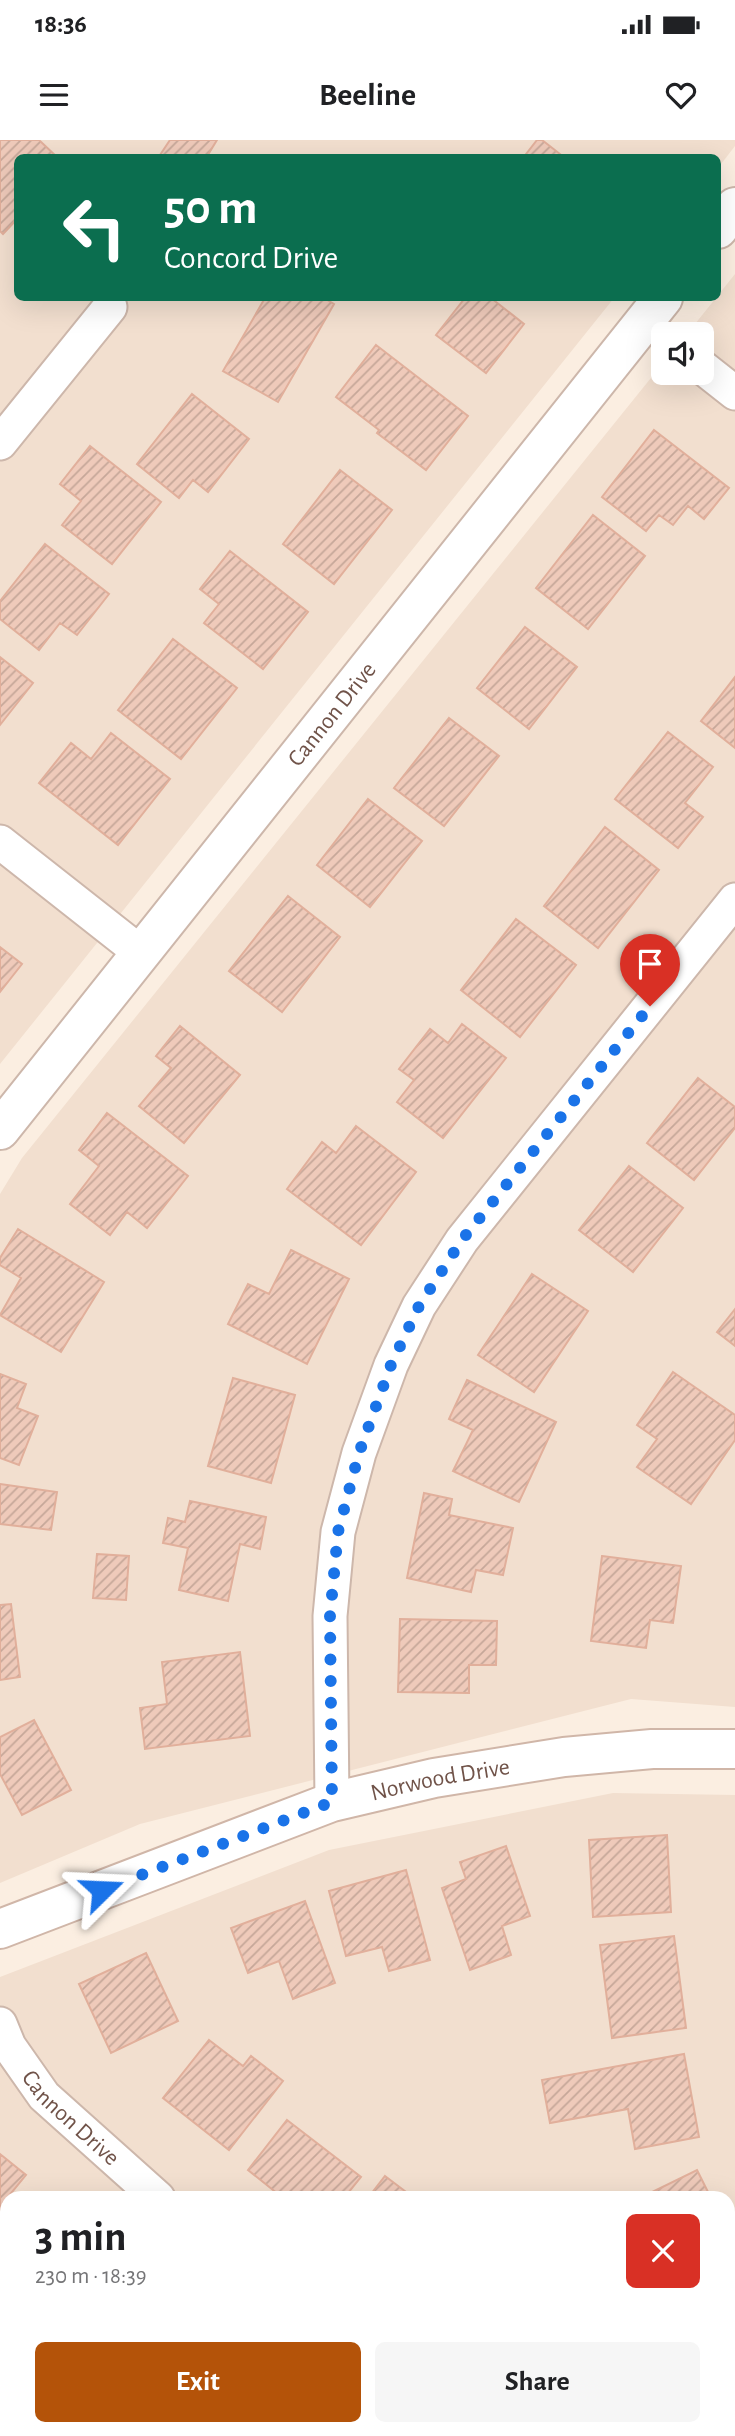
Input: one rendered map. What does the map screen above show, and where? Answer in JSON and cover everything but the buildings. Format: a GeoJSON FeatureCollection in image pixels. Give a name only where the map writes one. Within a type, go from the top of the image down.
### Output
{"type":"FeatureCollection","features":[{"type":"Feature","properties":{"kind":"street"},"geometry":{"type":"LineString","coordinates":[[721,225],[735,207]]}},
{"type":"Feature","properties":{"kind":"street"},"geometry":{"type":"LineString","coordinates":[[0,443],[110,307]]}},
{"type":"Feature","properties":{"kind":"street","name":"Cannon Drive"},"geometry":{"type":"LineString","coordinates":[[0,1130],[657,318]]}},
{"type":"Feature","properties":{"kind":"street"},"geometry":{"type":"LineString","coordinates":[[714,376],[735,393]]}},
{"type":"Feature","properties":{"kind":"street"},"geometry":{"type":"LineString","coordinates":[[0,842],[141,953]]}},
{"type":"Feature","properties":{"kind":"street"},"geometry":{"type":"LineString","coordinates":[[332,1802],[330,1616],[338,1532],[359,1453],[391,1365],[419,1306],[462,1240],[735,900]]}},
{"type":"Feature","properties":{"kind":"street","name":"Norwood Drive"},"geometry":{"type":"LineString","coordinates":[[0,1929],[332,1802],[434,1778],[564,1757],[652,1749],[735,1749]]}},
{"type":"Feature","properties":{"kind":"street","name":"Cannon Drive"},"geometry":{"type":"LineString","coordinates":[[0,2024],[9,2046],[44,2096],[150,2191]]}},
{"type":"Feature","properties":{"kind":"shaded area"},"geometry":{"type":"Polygon","coordinates":[[[0,140],[735,140],[735,146],[721,164],[721,154],[14,154],[14,301],[612,301],[0,1064],[0,140]]]}},
{"type":"Feature","properties":{"kind":"shaded area"},"geometry":{"type":"Polygon","coordinates":[[[735,274],[735,1707],[631,1699],[140,1824],[0,1883],[0,1194],[22,1158],[651,378],[651,385],[714,385],[714,322],[697,322],[713,301],[721,301],[721,292],[735,274]]]}},
{"type":"Feature","properties":{"kind":"shaded area"},"geometry":{"type":"Polygon","coordinates":[[[613,1793],[735,1795],[735,2191],[0,2191],[0,1977],[329,1850],[613,1793]]]}},
{"type":"Feature","properties":{"kind":"route"},"geometry":{"type":"LineString","coordinates":[[102,1890],[332,1802],[330,1616],[338,1532],[359,1453],[391,1365],[419,1306],[462,1240],[650,1006]]}}]}
